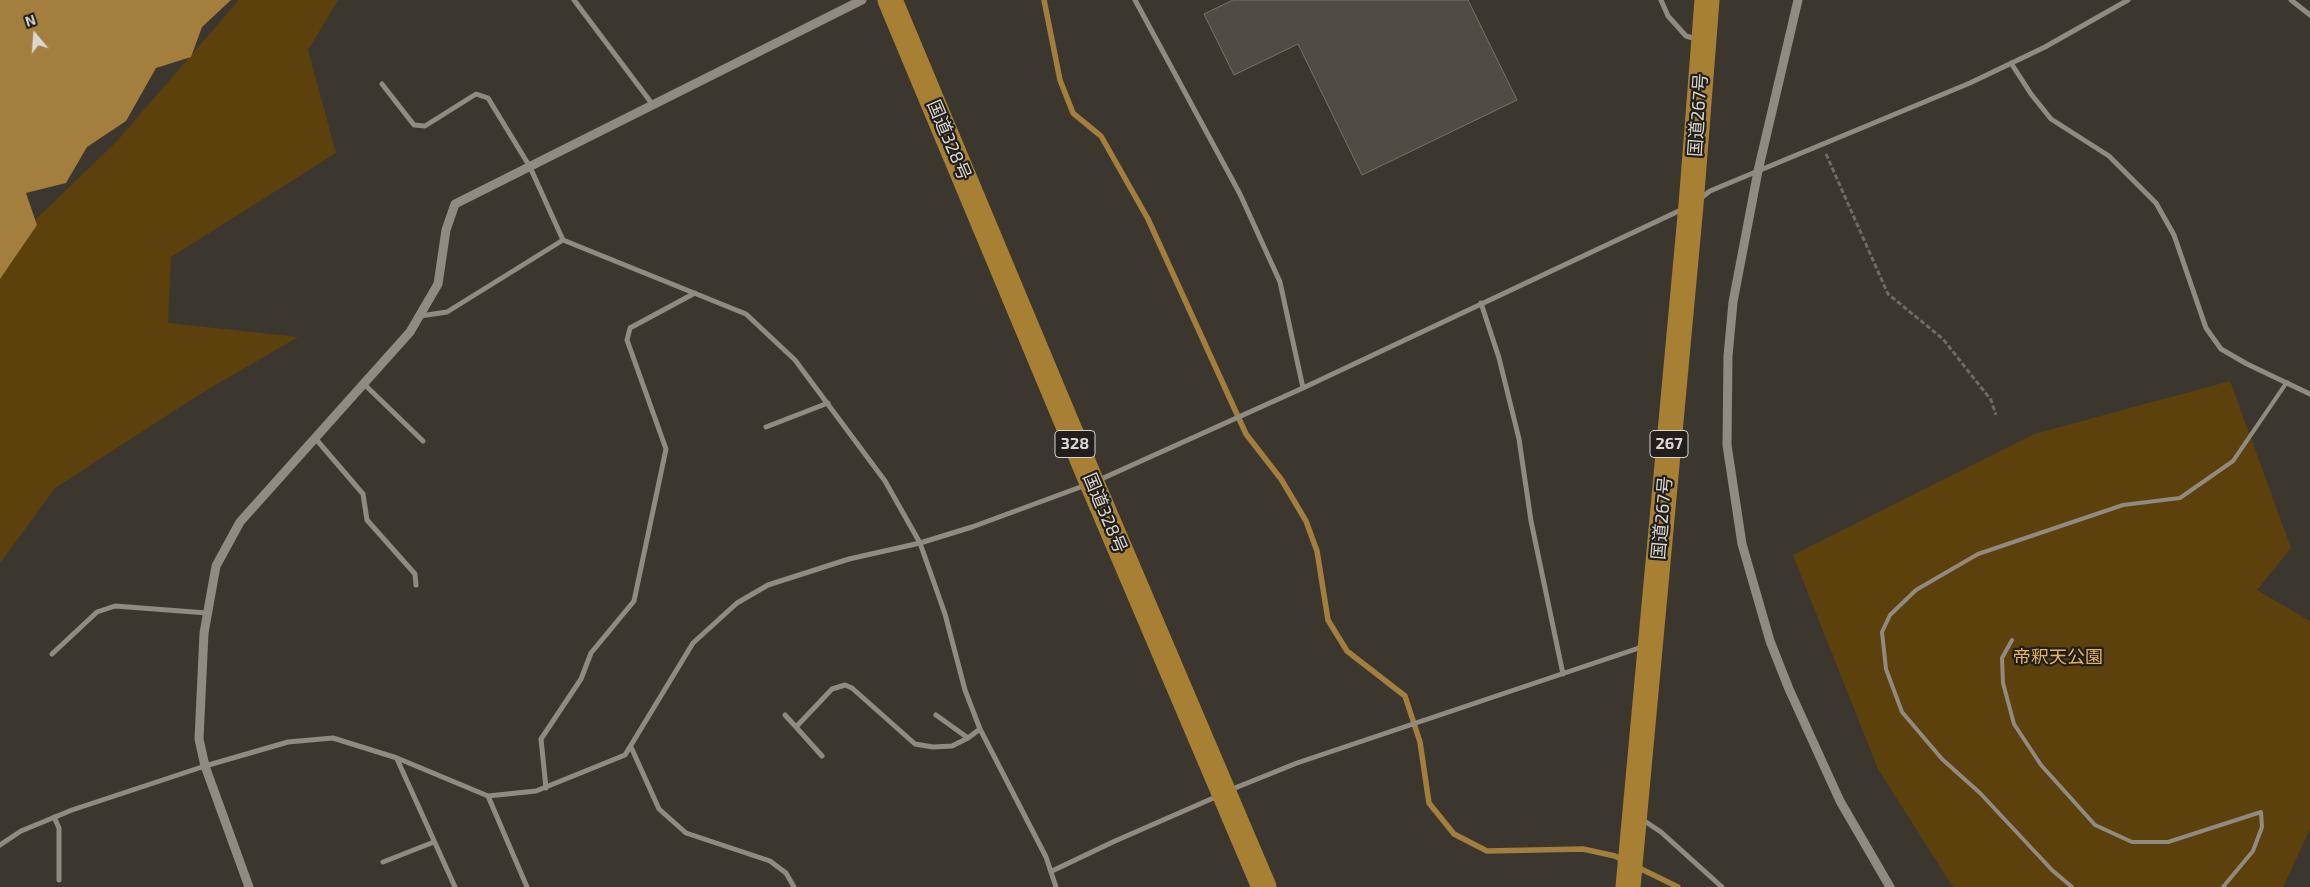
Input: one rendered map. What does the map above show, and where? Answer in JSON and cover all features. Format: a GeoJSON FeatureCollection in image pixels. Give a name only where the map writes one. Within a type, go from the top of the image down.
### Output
{"type":"FeatureCollection","features":[{"type":"Feature","properties":{"kind":"highway","name":"国道328号"},"geometry":{"type":"LineString","coordinates":[[890,0],[1092,484],[1264,887]]}},
{"type":"Feature","properties":{"kind":"highway","name":"国道267号"},"geometry":{"type":"LineString","coordinates":[[1628,887],[1708,0]]}},
{"type":"Feature","properties":{"kind":"street"},"geometry":{"type":"LineString","coordinates":[[574,0],[653,105]]}},
{"type":"Feature","properties":{"kind":"street"},"geometry":{"type":"LineString","coordinates":[[249,887],[204,766],[199,738],[204,633],[216,566],[240,522],[410,332],[438,284],[446,230],[456,204],[862,0]]}},
{"type":"Feature","properties":{"kind":"street"},"geometry":{"type":"LineString","coordinates":[[1135,0],[1240,194],[1280,282],[1303,388]]}},
{"type":"Feature","properties":{"kind":"street"},"geometry":{"type":"LineString","coordinates":[[1660,0],[1668,16],[1686,36],[1704,42]]}},
{"type":"Feature","properties":{"kind":"street"},"geometry":{"type":"LineString","coordinates":[[1798,0],[1758,171],[1733,302],[1728,356],[1727,445],[1742,544],[1755,595],[1788,689],[1840,801],[1890,887]]}},
{"type":"Feature","properties":{"kind":"street"},"geometry":{"type":"LineString","coordinates":[[0,845],[21,831],[54,818],[204,766],[288,742],[333,738],[397,758],[488,796],[536,791],[546,788],[625,755],[693,643],[737,603],[768,585],[849,559],[920,543],[972,527],[1092,484],[1303,388],[1691,205],[1710,191],[1970,83],[2045,47],[2128,0]]}},
{"type":"Feature","properties":{"kind":"street"},"geometry":{"type":"LineString","coordinates":[[2291,0],[2310,15]]}},
{"type":"Feature","properties":{"kind":"street"},"geometry":{"type":"LineString","coordinates":[[2012,63],[2031,94],[2051,119],[2109,156],[2156,203],[2174,235],[2206,328],[2221,349],[2247,364],[2310,394]]}},
{"type":"Feature","properties":{"kind":"street"},"geometry":{"type":"LineString","coordinates":[[382,84],[414,125],[425,126],[476,94],[488,98],[530,167],[563,240],[615,263],[746,314],[795,360],[885,481],[899,502],[920,543],[945,614],[965,690],[980,729],[1052,871],[1056,887]]}},
{"type":"Feature","properties":{"kind":"street"},"geometry":{"type":"LineString","coordinates":[[420,316],[447,312],[563,240]]}},
{"type":"Feature","properties":{"kind":"street"},"geometry":{"type":"LineString","coordinates":[[546,788],[541,739],[582,679],[591,653],[634,601],[666,449],[627,340],[630,328],[695,293]]}},
{"type":"Feature","properties":{"kind":"street"},"geometry":{"type":"LineString","coordinates":[[1481,303],[1499,358],[1519,439],[1531,521],[1563,674]]}},
{"type":"Feature","properties":{"kind":"street"},"geometry":{"type":"LineString","coordinates":[[364,384],[423,441]]}},
{"type":"Feature","properties":{"kind":"street"},"geometry":{"type":"LineString","coordinates":[[766,427],[828,403]]}},
{"type":"Feature","properties":{"kind":"street"},"geometry":{"type":"LineString","coordinates":[[315,438],[364,494],[367,520],[415,574],[416,585]]}},
{"type":"Feature","properties":{"kind":"street"},"geometry":{"type":"LineString","coordinates":[[52,654],[97,612],[115,606],[208,613]]}},
{"type":"Feature","properties":{"kind":"street"},"geometry":{"type":"LineString","coordinates":[[1052,871],[1115,841],[1297,763],[1650,645]]}},
{"type":"Feature","properties":{"kind":"street"},"geometry":{"type":"LineString","coordinates":[[796,727],[832,689],[845,685],[852,688],[915,744],[933,748],[952,746],[980,729]]}},
{"type":"Feature","properties":{"kind":"street"},"geometry":{"type":"LineString","coordinates":[[785,715],[822,756]]}},
{"type":"Feature","properties":{"kind":"street"},"geometry":{"type":"LineString","coordinates":[[936,715],[968,738]]}},
{"type":"Feature","properties":{"kind":"street"},"geometry":{"type":"LineString","coordinates":[[631,747],[659,808],[686,833],[770,861],[786,873],[794,887]]}},
{"type":"Feature","properties":{"kind":"street"},"geometry":{"type":"LineString","coordinates":[[397,758],[455,887]]}},
{"type":"Feature","properties":{"kind":"street"},"geometry":{"type":"LineString","coordinates":[[488,796],[527,887]]}},
{"type":"Feature","properties":{"kind":"street"},"geometry":{"type":"LineString","coordinates":[[1635,814],[1661,832],[1722,887]]}},
{"type":"Feature","properties":{"kind":"street"},"geometry":{"type":"LineString","coordinates":[[54,818],[59,828],[59,880]]}},
{"type":"Feature","properties":{"kind":"street"},"geometry":{"type":"LineString","coordinates":[[383,862],[434,842]]}},
{"type":"Feature","properties":{"kind":"lane"},"geometry":{"type":"LineString","coordinates":[[2072,887],[2052,870],[1980,793],[1942,759],[1902,712],[1886,669],[1882,632],[1890,615],[1916,590],[1978,554],[2123,505],[2180,498],[2233,461],[2287,382]]}},
{"type":"Feature","properties":{"kind":"lane"},"geometry":{"type":"LineString","coordinates":[[2012,640],[2002,658],[2003,683],[2014,724],[2041,765],[2095,825],[2132,842],[2168,842],[2261,812],[2262,827],[2253,851],[2223,887]]}},
{"type":"Feature","properties":{"kind":"path"},"geometry":{"type":"LineString","coordinates":[[1822,144],[1888,294],[1943,339],[1992,400],[1996,414]]}},
{"type":"Feature","properties":{"kind":"green space"},"geometry":{"type":"Polygon","coordinates":[[[239,0],[338,0],[308,50],[336,153],[171,257],[168,323],[298,337],[200,394],[55,488],[0,563],[0,254],[118,140],[239,0]]]}},
{"type":"Feature","properties":{"kind":"green space","name":"帝釈天公園"},"geometry":{"type":"Polygon","coordinates":[[[2230,381],[2291,548],[2257,590],[2310,621],[2310,829],[2283,887],[1953,887],[1878,769],[1793,555],[2034,434],[2230,381]]]}},
{"type":"Feature","properties":{"kind":"shaded area"},"geometry":{"type":"Polygon","coordinates":[[[0,0],[231,0],[202,27],[191,57],[156,68],[126,121],[87,147],[66,183],[26,193],[37,225],[0,279],[0,0]]]}},
{"type":"Feature","properties":{"kind":"building"},"geometry":{"type":"Polygon","coordinates":[[[1233,0],[1468,0],[1517,100],[1362,175],[1298,44],[1234,75],[1204,14],[1233,0]]]}},
{"type":"Feature","properties":{"kind":"waterway"},"geometry":{"type":"LineString","coordinates":[[1044,0],[1060,80],[1073,113],[1101,136],[1148,219],[1246,434],[1281,479],[1306,521],[1317,551],[1328,620],[1347,651],[1405,696],[1420,742],[1429,803],[1454,834],[1487,851],[1583,849],[1615,856],[1625,861]]}},
{"type":"Feature","properties":{"kind":"waterway"},"geometry":{"type":"LineString","coordinates":[[1635,866],[1678,887]]}}]}
